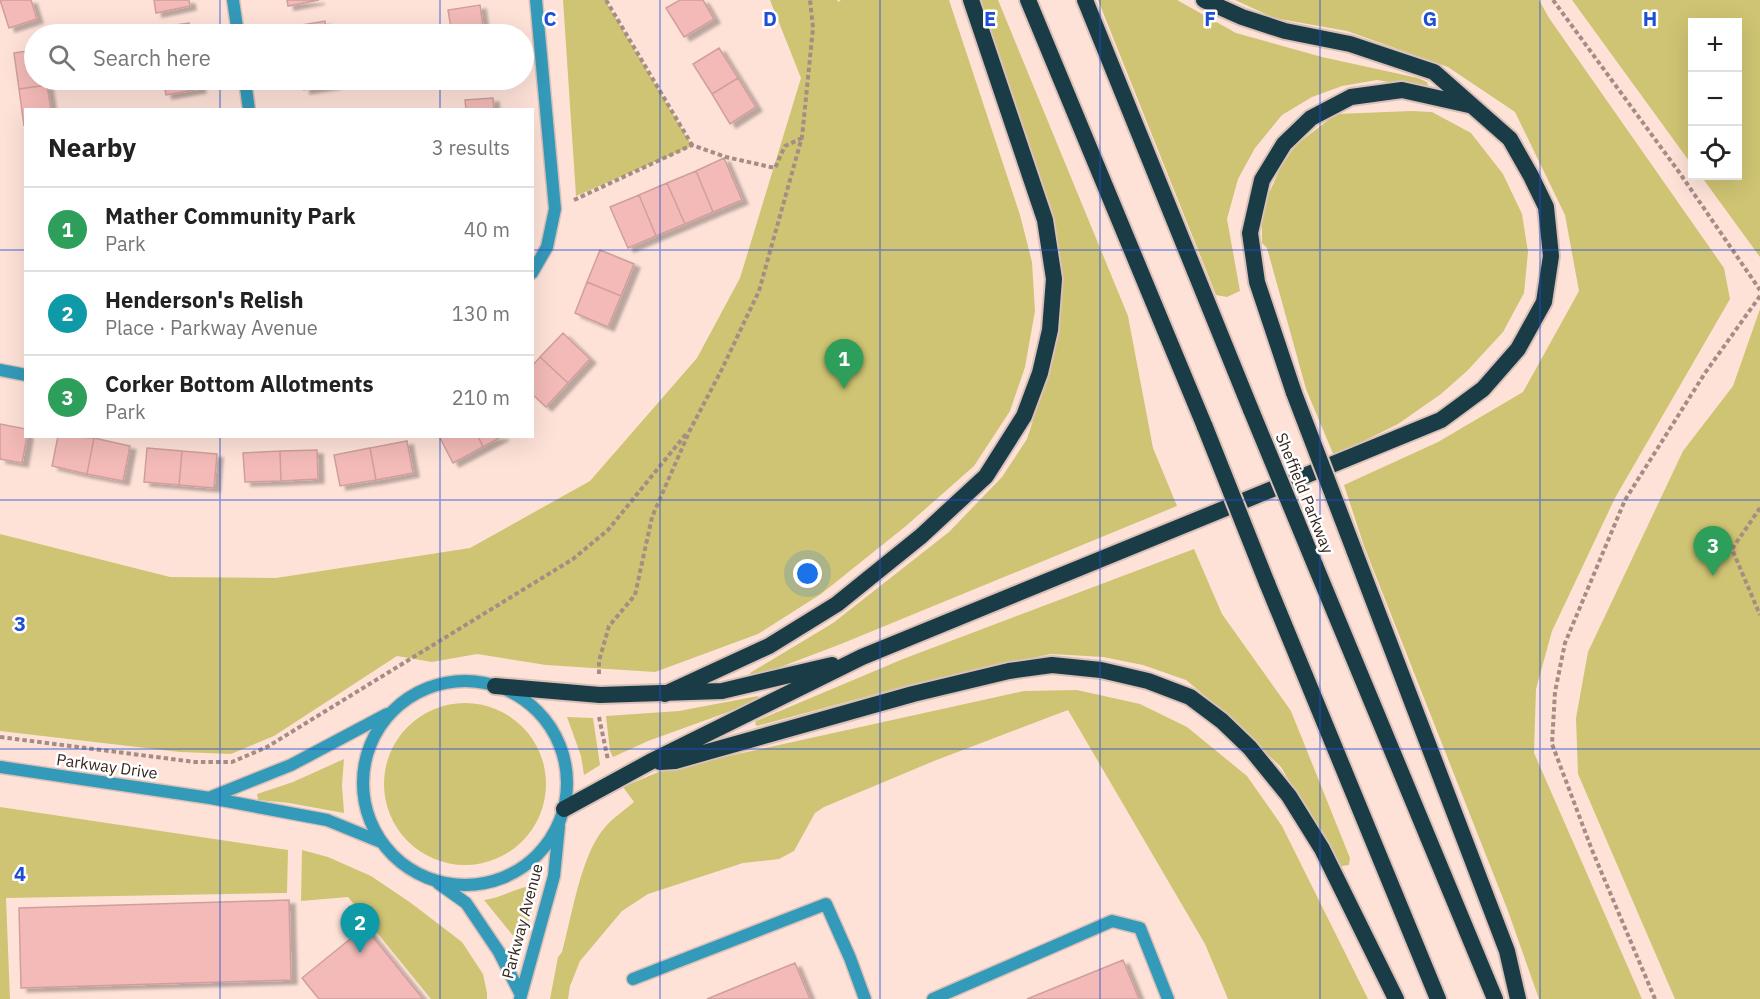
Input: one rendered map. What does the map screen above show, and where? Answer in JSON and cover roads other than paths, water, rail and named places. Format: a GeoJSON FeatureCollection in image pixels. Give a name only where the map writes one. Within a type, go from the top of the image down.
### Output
{"type":"FeatureCollection","features":[{"type":"Feature","properties":{"kind":"highway"},"geometry":{"type":"LineString","coordinates":[[665,694],[769,646],[837,604],[920,537],[986,476],[1024,416],[1040,373],[1050,330],[1054,279],[1045,220],[971,0]]}},
{"type":"Feature","properties":{"kind":"highway"},"geometry":{"type":"LineString","coordinates":[[1028,0],[1438,999]]}},
{"type":"Feature","properties":{"kind":"highway","name":"Sheffield Parkway"},"geometry":{"type":"LineString","coordinates":[[1085,0],[1251,410],[1495,999]]}},
{"type":"Feature","properties":{"kind":"highway"},"geometry":{"type":"LineString","coordinates":[[562,816],[620,778],[650,762],[862,657],[1441,420],[1484,389],[1518,349],[1544,302],[1551,256],[1546,207],[1532,176],[1510,139],[1434,72],[1350,44],[1285,31],[1242,17],[1204,0]]}},
{"type":"Feature","properties":{"kind":"highway"},"geometry":{"type":"LineString","coordinates":[[1473,105],[1402,90],[1351,98],[1311,118],[1284,144],[1262,180],[1250,233],[1257,282],[1294,393],[1507,951],[1518,999]]}},
{"type":"Feature","properties":{"kind":"highway"},"geometry":{"type":"LineString","coordinates":[[495,686],[600,696],[722,691],[862,657]]}},
{"type":"Feature","properties":{"kind":"highway"},"geometry":{"type":"LineString","coordinates":[[650,762],[675,761],[914,694],[1009,671],[1052,665],[1101,670],[1148,681],[1190,697],[1221,721],[1250,748],[1289,796],[1322,849],[1396,999]]}},
{"type":"Feature","properties":{"kind":"street"},"geometry":{"type":"LineString","coordinates":[[233,0],[237,24]]}},
{"type":"Feature","properties":{"kind":"street"},"geometry":{"type":"LineString","coordinates":[[534,270],[547,247],[555,209],[536,0]]}},
{"type":"Feature","properties":{"kind":"street"},"geometry":{"type":"LineString","coordinates":[[246,90],[249,108]]}},
{"type":"Feature","properties":{"kind":"street"},"geometry":{"type":"LineString","coordinates":[[0,370],[24,375]]}},
{"type":"Feature","properties":{"kind":"street"},"geometry":{"type":"LineString","coordinates":[[210,798],[291,765],[392,712],[420,691],[450,682],[473,681],[495,686],[526,702],[551,728],[562,752],[567,778],[562,816],[546,845],[527,865],[492,882],[465,886],[436,881],[403,865],[381,842],[365,806],[363,778],[366,758],[373,737],[392,712]]}},
{"type":"Feature","properties":{"kind":"street","name":"Parkway Drive"},"geometry":{"type":"LineString","coordinates":[[0,767],[210,798],[327,820],[381,842]]}},
{"type":"Feature","properties":{"kind":"street","name":"Parkway Avenue"},"geometry":{"type":"LineString","coordinates":[[520,996],[554,876],[562,816]]}},
{"type":"Feature","properties":{"kind":"street","name":"Parkway Avenue"},"geometry":{"type":"LineString","coordinates":[[436,881],[466,903],[499,952],[520,996]]}},
{"type":"Feature","properties":{"kind":"street"},"geometry":{"type":"LineString","coordinates":[[633,979],[826,904],[850,958],[864,999]]}},
{"type":"Feature","properties":{"kind":"street"},"geometry":{"type":"LineString","coordinates":[[933,999],[1112,921],[1140,928],[1168,999]]}},
{"type":"Feature","properties":{"kind":"place","name":"Mather Community Park"},"geometry":{"type":"Point","coordinates":[844,389]}},
{"type":"Feature","properties":{"kind":"place","name":"Corker Bottom Allotments"},"geometry":{"type":"Point","coordinates":[1713,576]}},
{"type":"Feature","properties":{"kind":"place","name":"Henderson's Relish"},"geometry":{"type":"Point","coordinates":[360,953]}}]}
